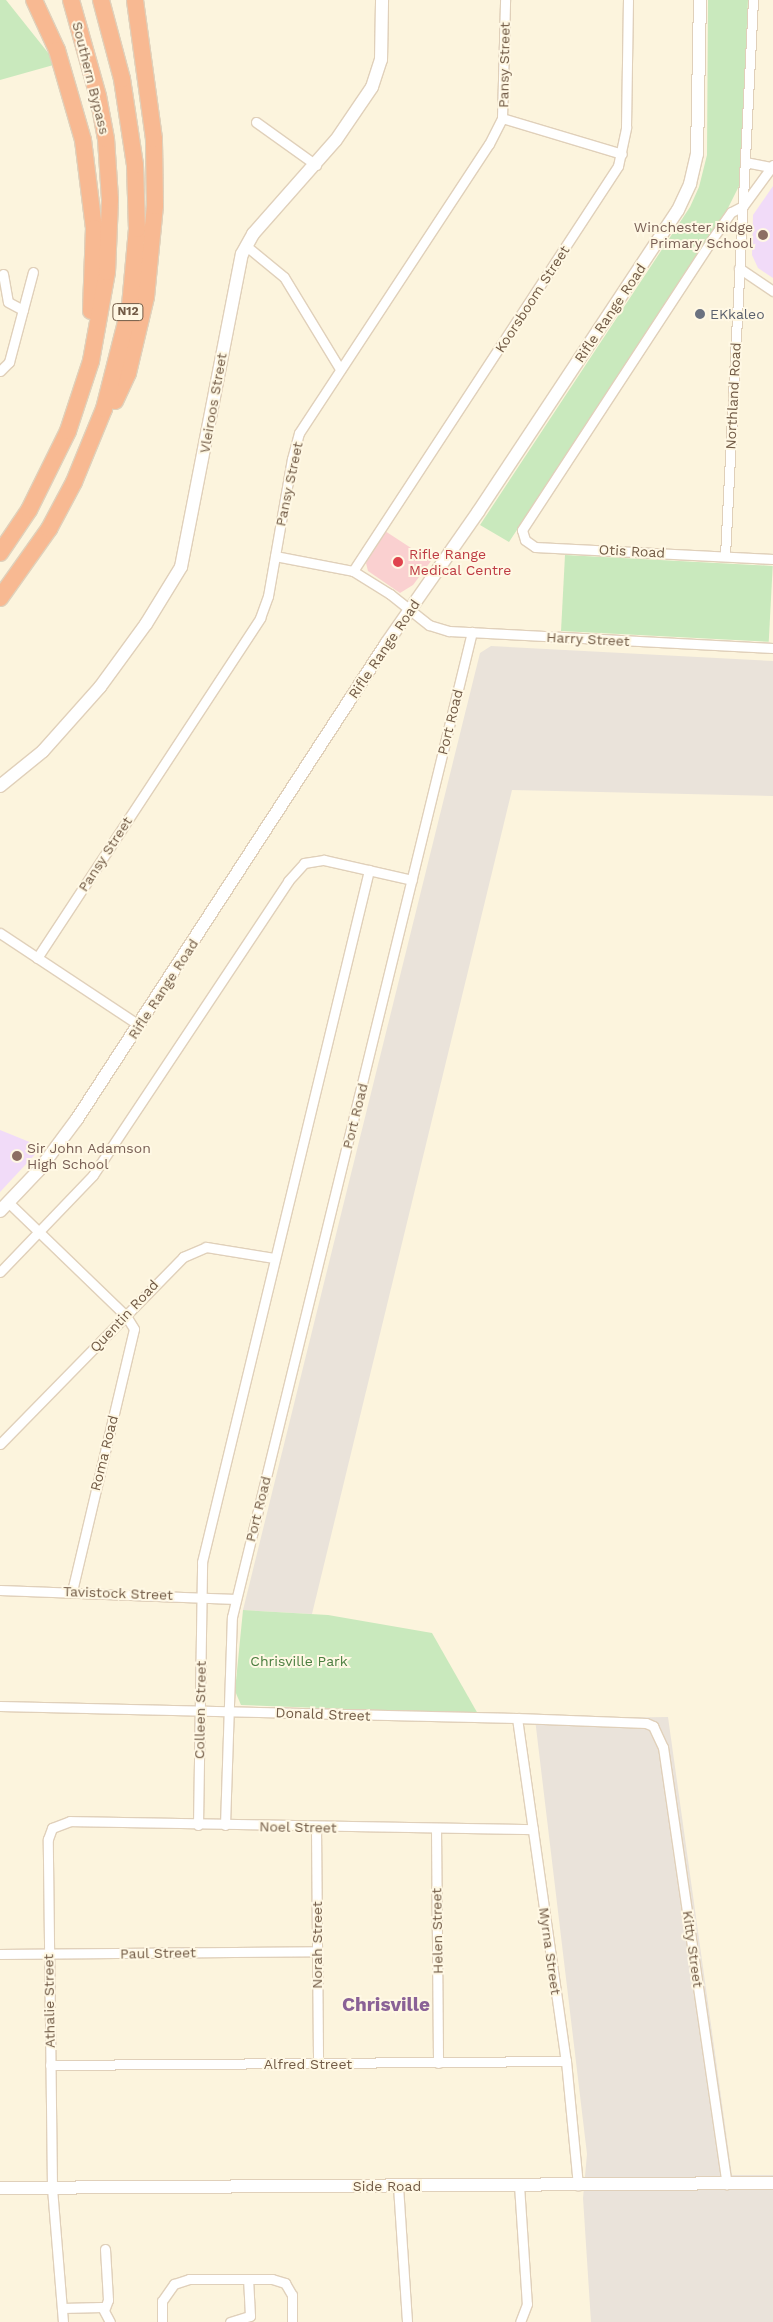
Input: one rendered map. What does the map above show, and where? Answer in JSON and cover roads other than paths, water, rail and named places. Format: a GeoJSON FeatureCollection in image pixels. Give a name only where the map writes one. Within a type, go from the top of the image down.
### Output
{"type":"FeatureCollection","features":[{"type":"Feature","properties":{"kind":"highway"},"geometry":{"type":"LineString","coordinates":[[34,0],[64,71],[88,170],[94,237],[91,361]]}},
{"type":"Feature","properties":{"kind":"highway","name":"Southern Bypass"},"geometry":{"type":"LineString","coordinates":[[0,553],[29,510],[57,455],[91,361],[107,272],[109,167],[98,96],[72,0]]}},
{"type":"Feature","properties":{"kind":"highway","name":"Southern Bypass"},"geometry":{"type":"LineString","coordinates":[[0,598],[48,529],[94,436],[122,344],[137,228],[130,123],[122,79],[100,0]]}},
{"type":"Feature","properties":{"kind":"highway"},"geometry":{"type":"LineString","coordinates":[[94,436],[128,373],[146,297],[151,258],[154,139],[135,0]]}},
{"type":"Feature","properties":{"kind":"street","name":"Vleiroos Street"},"geometry":{"type":"LineString","coordinates":[[0,786],[43,751],[100,687],[146,624],[180,567],[190,533],[234,284],[246,245],[345,129],[378,74],[382,48],[382,0]]}},
{"type":"Feature","properties":{"kind":"street","name":"Pansy Street"},"geometry":{"type":"LineString","coordinates":[[36,958],[260,618],[268,596],[297,440],[340,369],[484,152],[502,118],[505,0]]}},
{"type":"Feature","properties":{"kind":"street","name":"Koorsboom Street"},"geometry":{"type":"LineString","coordinates":[[353,571],[602,195],[622,154],[626,127],[628,0]]}},
{"type":"Feature","properties":{"kind":"street","name":"Rifle Range Road"},"geometry":{"type":"LineString","coordinates":[[4,1207],[62,1141],[410,608],[684,199],[694,173],[698,148],[700,0]]}},
{"type":"Feature","properties":{"kind":"street"},"geometry":{"type":"LineString","coordinates":[[743,206],[753,0]]}},
{"type":"Feature","properties":{"kind":"street"},"geometry":{"type":"LineString","coordinates":[[502,118],[622,154]]}},
{"type":"Feature","properties":{"kind":"street"},"geometry":{"type":"LineString","coordinates":[[256,122],[316,165]]}},
{"type":"Feature","properties":{"kind":"street"},"geometry":{"type":"LineString","coordinates":[[743,206],[772,166],[745,162]]}},
{"type":"Feature","properties":{"kind":"street","name":"Northland Road"},"geometry":{"type":"LineString","coordinates":[[725,556],[743,206]]}},
{"type":"Feature","properties":{"kind":"street","name":"Otis Road"},"geometry":{"type":"LineString","coordinates":[[743,206],[731,212],[724,222],[525,522],[522,530],[525,540],[539,547],[773,559]]}},
{"type":"Feature","properties":{"kind":"street"},"geometry":{"type":"LineString","coordinates":[[246,245],[284,277],[340,369]]}},
{"type":"Feature","properties":{"kind":"street"},"geometry":{"type":"LineString","coordinates":[[740,268],[773,291]]}},
{"type":"Feature","properties":{"kind":"street"},"geometry":{"type":"LineString","coordinates":[[0,371],[9,362],[33,272]]}},
{"type":"Feature","properties":{"kind":"street"},"geometry":{"type":"LineString","coordinates":[[3,274],[4,302],[23,310]]}},
{"type":"Feature","properties":{"kind":"street"},"geometry":{"type":"LineString","coordinates":[[275,556],[353,571]]}},
{"type":"Feature","properties":{"kind":"street","name":"Harry Street"},"geometry":{"type":"LineString","coordinates":[[353,571],[410,608],[432,626],[472,632],[773,648]]}},
{"type":"Feature","properties":{"kind":"street","name":"Port Road"},"geometry":{"type":"LineString","coordinates":[[236,1599],[472,632]]}},
{"type":"Feature","properties":{"kind":"street"},"geometry":{"type":"LineString","coordinates":[[0,1272],[93,1175],[298,869],[308,861],[318,860],[412,880]]}},
{"type":"Feature","properties":{"kind":"street"},"geometry":{"type":"LineString","coordinates":[[200,1596],[202,1562],[213,1510],[369,870]]}},
{"type":"Feature","properties":{"kind":"street"},"geometry":{"type":"LineString","coordinates":[[0,933],[139,1025]]}},
{"type":"Feature","properties":{"kind":"street"},"geometry":{"type":"LineString","coordinates":[[4,1207],[38,1233],[126,1316]]}},
{"type":"Feature","properties":{"kind":"street","name":"Quentin Road"},"geometry":{"type":"LineString","coordinates":[[0,1444],[126,1316],[174,1263],[195,1250],[206,1247],[274,1258]]}},
{"type":"Feature","properties":{"kind":"street","name":"Roma Road"},"geometry":{"type":"LineString","coordinates":[[72,1592],[134,1329],[126,1316]]}},
{"type":"Feature","properties":{"kind":"street","name":"Tavistock Street"},"geometry":{"type":"LineString","coordinates":[[0,1590],[200,1596],[236,1599]]}},
{"type":"Feature","properties":{"kind":"street","name":"Colleen Street"},"geometry":{"type":"LineString","coordinates":[[198,1825],[200,1596]]}},
{"type":"Feature","properties":{"kind":"street","name":"Colleen Street"},"geometry":{"type":"LineString","coordinates":[[225,1825],[227,1711],[232,1617],[236,1599]]}},
{"type":"Feature","properties":{"kind":"street","name":"Donald Street"},"geometry":{"type":"LineString","coordinates":[[0,1706],[517,1718],[646,1723]]}},
{"type":"Feature","properties":{"kind":"street","name":"Myrna Street"},"geometry":{"type":"LineString","coordinates":[[517,1718],[566,2061],[578,2185]]}},
{"type":"Feature","properties":{"kind":"street","name":"Kitty Street"},"geometry":{"type":"LineString","coordinates":[[646,1723],[657,1729],[663,1747],[727,2184]]}},
{"type":"Feature","properties":{"kind":"street","name":"Noel Street"},"geometry":{"type":"LineString","coordinates":[[62,1822],[533,1829]]}},
{"type":"Feature","properties":{"kind":"street","name":"Athalie Street"},"geometry":{"type":"LineString","coordinates":[[62,1822],[52,1828],[48,1840],[48,1954],[52,2187],[63,2322]]}},
{"type":"Feature","properties":{"kind":"street","name":"Norah Street"},"geometry":{"type":"LineString","coordinates":[[316,1827],[318,2064]]}},
{"type":"Feature","properties":{"kind":"street","name":"Helen Street"},"geometry":{"type":"LineString","coordinates":[[436,1828],[438,2064]]}},
{"type":"Feature","properties":{"kind":"street","name":"Paul Street"},"geometry":{"type":"LineString","coordinates":[[0,1954],[317,1951]]}},
{"type":"Feature","properties":{"kind":"street","name":"Alfred Street"},"geometry":{"type":"LineString","coordinates":[[50,2065],[438,2064],[566,2061]]}},
{"type":"Feature","properties":{"kind":"street","name":"Side Road"},"geometry":{"type":"LineString","coordinates":[[0,2188],[773,2183]]}},
{"type":"Feature","properties":{"kind":"street"},"geometry":{"type":"LineString","coordinates":[[519,2185],[527,2304],[520,2322]]}},
{"type":"Feature","properties":{"kind":"street"},"geometry":{"type":"LineString","coordinates":[[398,2186],[406,2322]]}},
{"type":"Feature","properties":{"kind":"street"},"geometry":{"type":"LineString","coordinates":[[105,2249],[108,2300],[105,2308],[110,2322]]}},
{"type":"Feature","properties":{"kind":"street"},"geometry":{"type":"LineString","coordinates":[[162,2322],[162,2301],[174,2284],[189,2280],[248,2279],[285,2283],[292,2295],[292,2322]]}},
{"type":"Feature","properties":{"kind":"street"},"geometry":{"type":"LineString","coordinates":[[230,2322],[250,2316],[248,2279]]}},
{"type":"Feature","properties":{"kind":"street"},"geometry":{"type":"LineString","coordinates":[[62,2308],[105,2308]]}},
{"type":"Feature","properties":{"kind":"place","name":"Winchester Ridge Primary School"},"geometry":{"type":"Point","coordinates":[763,235]}},
{"type":"Feature","properties":{"kind":"place","name":"EKkaleo"},"geometry":{"type":"Point","coordinates":[700,314]}},
{"type":"Feature","properties":{"kind":"place","name":"Rifle Range Medical Centre"},"geometry":{"type":"Point","coordinates":[398,562]}},
{"type":"Feature","properties":{"kind":"place","name":"Sir John Adamson High School"},"geometry":{"type":"Point","coordinates":[17,1156]}},
{"type":"Feature","properties":{"kind":"district","name":"Chrisville"},"geometry":{"type":"Point","coordinates":[386,2005]}},
{"type":"Feature","properties":{"kind":"park label","name":"Chrisville Park"},"geometry":{"type":"Point","coordinates":[299,1661]}}]}
